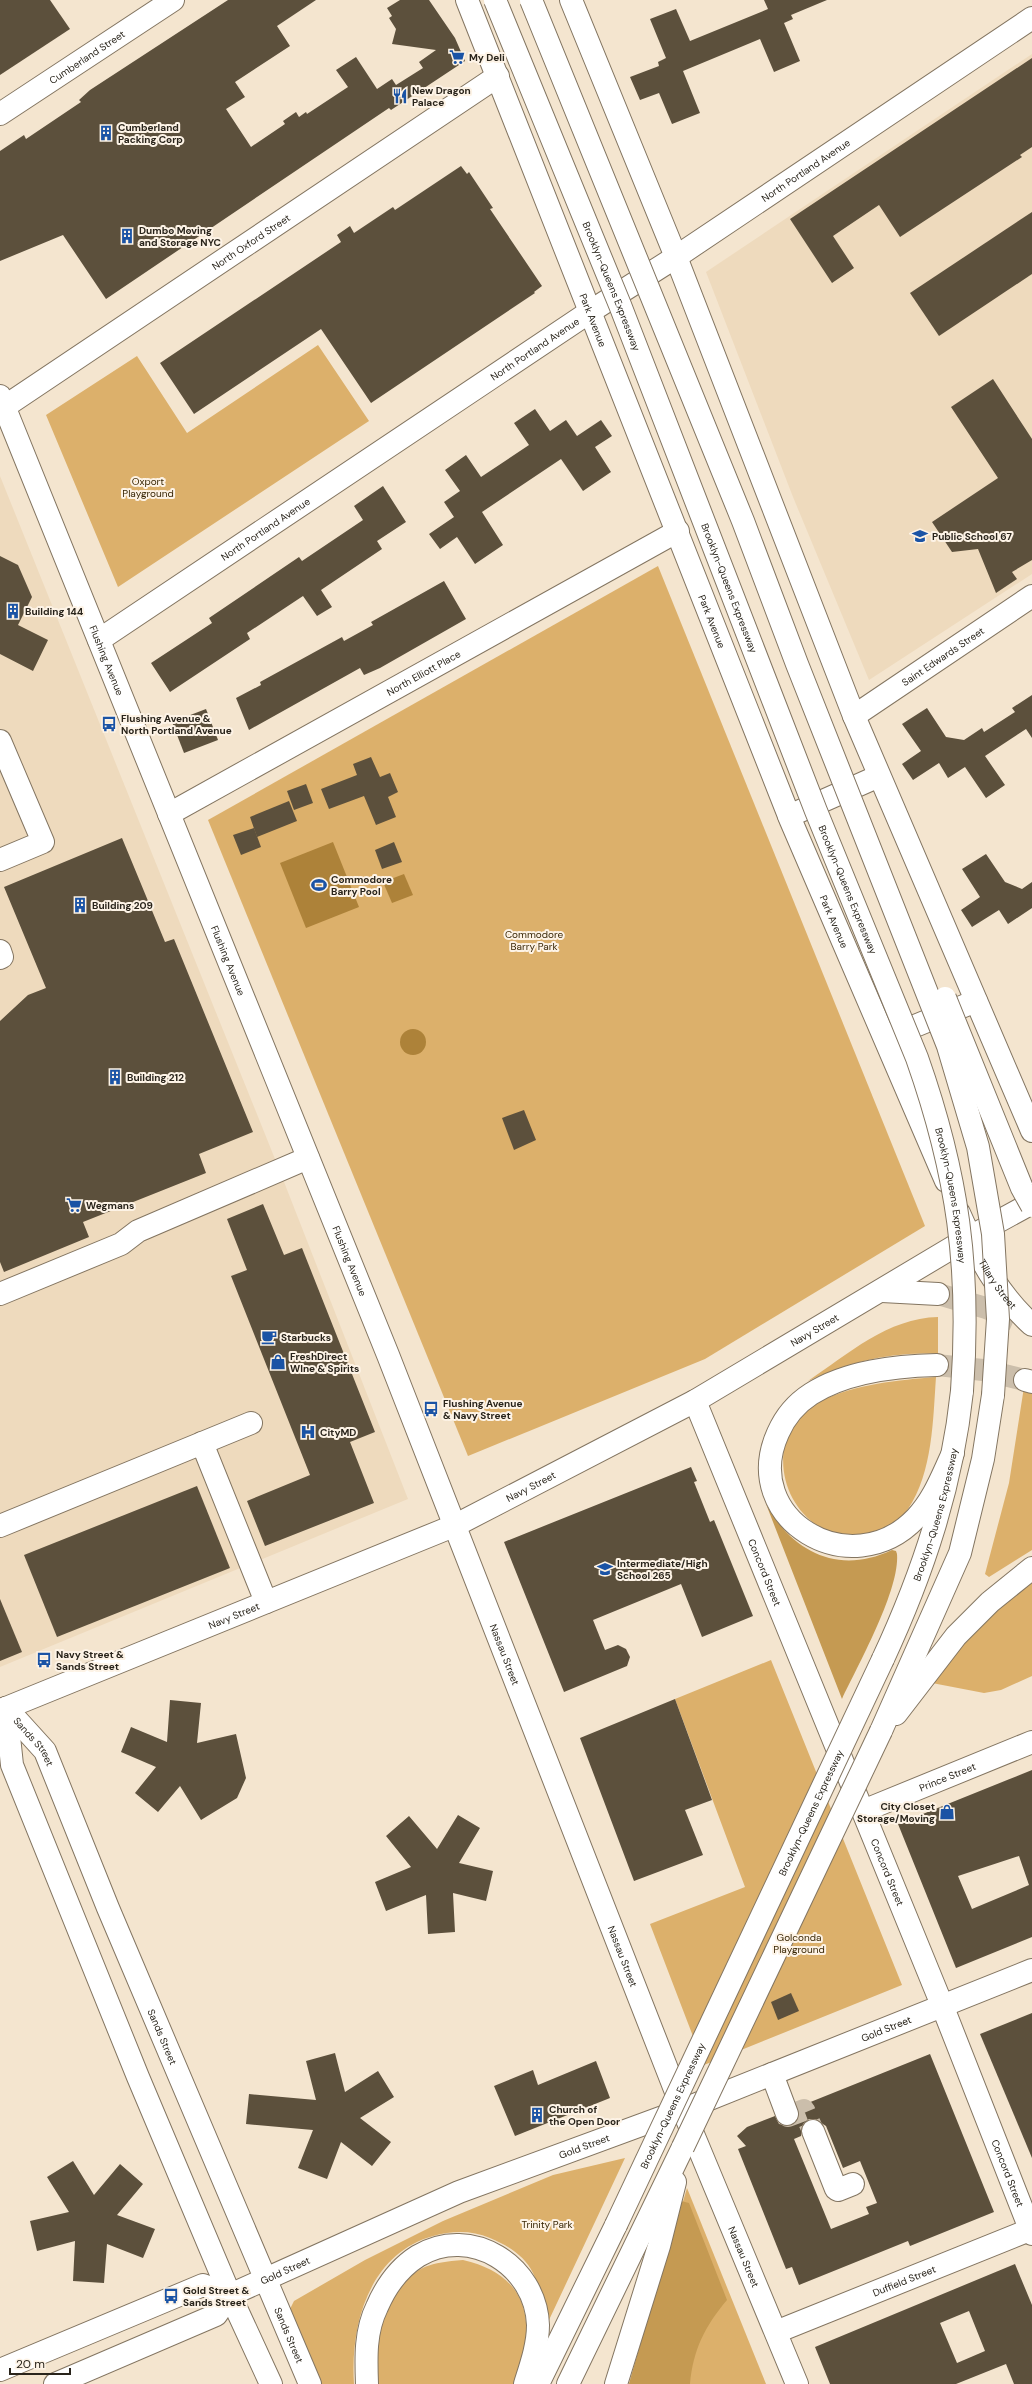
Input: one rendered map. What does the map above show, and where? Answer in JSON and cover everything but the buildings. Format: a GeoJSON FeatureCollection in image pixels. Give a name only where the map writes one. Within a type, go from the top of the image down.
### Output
{"type":"FeatureCollection","features":[{"type":"Feature","properties":{"kind":"main road","name":"Cumberland Street"},"geometry":{"type":"LineString","coordinates":[[0,114],[174,0]]}},
{"type":"Feature","properties":{"kind":"main road","name":"Park Avenue"},"geometry":{"type":"LineString","coordinates":[[467,0],[678,531],[789,816],[970,1237]]}},
{"type":"Feature","properties":{"kind":"main road","name":"Brooklyn-Queens Expressway"},"geometry":{"type":"LineString","coordinates":[[496,0],[620,305],[816,811],[917,1058],[931,1097],[949,1163],[961,1237],[965,1317],[962,1392],[953,1453],[932,1541],[912,1594],[883,1659],[616,2225],[538,2384]]}},
{"type":"Feature","properties":{"kind":"main road"},"geometry":{"type":"LineString","coordinates":[[531,0],[743,521],[803,679],[894,906],[948,1046],[978,1147],[987,1194],[997,1277],[998,1319],[993,1395],[983,1459],[960,1553],[916,1675],[881,1731],[683,2147],[638,2236],[568,2384]]}},
{"type":"Feature","properties":{"kind":"main road"},"geometry":{"type":"LineString","coordinates":[[571,0],[676,257],[854,716],[1031,1126]]}},
{"type":"Feature","properties":{"kind":"main road","name":"North Portland Avenue"},"geometry":{"type":"LineString","coordinates":[[99,640],[591,311],[676,257],[1032,18]]}},
{"type":"Feature","properties":{"kind":"main road","name":"North Oxford Street"},"geometry":{"type":"LineString","coordinates":[[2,401],[498,76]]}},
{"type":"Feature","properties":{"kind":"main road","name":"Flushing Avenue"},"geometry":{"type":"LineString","coordinates":[[2,401],[169,814],[231,962],[308,1158],[456,1525]]}},
{"type":"Feature","properties":{"kind":"main road","name":"North Elliott Place"},"geometry":{"type":"LineString","coordinates":[[169,814],[678,531]]}},
{"type":"Feature","properties":{"kind":"main road","name":"Saint Edwards Street"},"geometry":{"type":"LineString","coordinates":[[854,716],[1032,596]]}},
{"type":"Feature","properties":{"kind":"main road"},"geometry":{"type":"LineString","coordinates":[[0,741],[43,842],[0,860]]}},
{"type":"Feature","properties":{"kind":"main road"},"geometry":{"type":"LineString","coordinates":[[789,816],[879,776]]}},
{"type":"Feature","properties":{"kind":"main road"},"geometry":{"type":"LineString","coordinates":[[894,906],[912,936],[950,1009],[1022,1188],[1032,1204]]}},
{"type":"Feature","properties":{"kind":"main road"},"geometry":{"type":"LineString","coordinates":[[0,951],[2,957],[0,958]]}},
{"type":"Feature","properties":{"kind":"main road"},"geometry":{"type":"LineString","coordinates":[[884,1038],[976,1001]]}},
{"type":"Feature","properties":{"kind":"main road"},"geometry":{"type":"LineString","coordinates":[[0,1294],[121,1244],[138,1231],[308,1158]]}},
{"type":"Feature","properties":{"kind":"main road","name":"Navy Street"},"geometry":{"type":"LineString","coordinates":[[2,1704],[266,1602],[456,1525],[695,1401],[882,1291],[970,1237],[1032,1204]]}},
{"type":"Feature","properties":{"kind":"main road","name":"Tillary Street"},"geometry":{"type":"LineString","coordinates":[[970,1237],[996,1286],[1030,1327]]}},
{"type":"Feature","properties":{"kind":"main road"},"geometry":{"type":"LineString","coordinates":[[882,1291],[938,1294]]}},
{"type":"Feature","properties":{"kind":"main road"},"geometry":{"type":"LineString","coordinates":[[937,1364],[899,1367],[874,1371],[835,1383],[811,1394],[789,1414],[781,1426],[774,1442],[771,1458],[771,1476],[775,1493],[785,1513],[798,1527],[813,1537],[829,1543],[862,1547],[880,1542],[899,1532],[915,1519],[932,1498],[953,1453]]}},
{"type":"Feature","properties":{"kind":"main road","name":"Concord Street"},"geometry":{"type":"LineString","coordinates":[[695,1401],[942,2005],[1031,2231]]}},
{"type":"Feature","properties":{"kind":"main road"},"geometry":{"type":"LineString","coordinates":[[0,1526],[251,1422]]}},
{"type":"Feature","properties":{"kind":"main road"},"geometry":{"type":"LineString","coordinates":[[202,1443],[266,1602]]}},
{"type":"Feature","properties":{"kind":"main road","name":"Nassau Street"},"geometry":{"type":"LineString","coordinates":[[456,1525],[683,2110],[797,2384]]}},
{"type":"Feature","properties":{"kind":"main road"},"geometry":{"type":"LineString","coordinates":[[916,1675],[1004,1590],[1032,1568]]}},
{"type":"Feature","properties":{"kind":"main road","name":"Sands Street"},"geometry":{"type":"LineString","coordinates":[[2,1704],[45,1751],[108,1908],[310,2384]]}},
{"type":"Feature","properties":{"kind":"main road","name":"Sands Street"},"geometry":{"type":"LineString","coordinates":[[2,1704],[12,1765],[138,2077],[230,2295],[271,2384]]}},
{"type":"Feature","properties":{"kind":"main road","name":"Prince Street"},"geometry":{"type":"LineString","coordinates":[[862,1811],[1032,1742]]}},
{"type":"Feature","properties":{"kind":"main road","name":"Gold Street"},"geometry":{"type":"LineString","coordinates":[[230,2295],[459,2192],[683,2110],[1032,1970]]}},
{"type":"Feature","properties":{"kind":"main road"},"geometry":{"type":"LineString","coordinates":[[772,2074],[787,2114]]}},
{"type":"Feature","properties":{"kind":"main road"},"geometry":{"type":"LineString","coordinates":[[813,2131],[836,2189],[838,2190],[853,2184]]}},
{"type":"Feature","properties":{"kind":"main road"},"geometry":{"type":"LineString","coordinates":[[616,2384],[659,2246],[683,2147]]}},
{"type":"Feature","properties":{"kind":"main road","name":"Duffield Street"},"geometry":{"type":"LineString","coordinates":[[776,2332],[1031,2231]]}},
{"type":"Feature","properties":{"kind":"main road"},"geometry":{"type":"LineString","coordinates":[[367,2384],[367,2341],[376,2307],[386,2288],[407,2264],[420,2255],[432,2250],[460,2245],[488,2251],[500,2257],[524,2280],[532,2297],[538,2325],[537,2342],[525,2384]]}},
{"type":"Feature","properties":{"kind":"main road"},"geometry":{"type":"LineString","coordinates":[[0,2370],[202,2285],[230,2295],[216,2315],[54,2384]]}},
{"type":"Feature","properties":{"kind":"shaded area"},"geometry":{"type":"Polygon","coordinates":[[[1032,54],[1032,574],[869,680],[793,497],[706,272],[1032,54]]]}},
{"type":"Feature","properties":{"kind":"shaded area"},"geometry":{"type":"Polygon","coordinates":[[[0,476],[277,1164],[408,1499],[0,1667],[0,476]]]}},
{"type":"Feature","properties":{"kind":"shaded area","name":"Commodore Barry Pool"},"geometry":{"type":"Polygon","coordinates":[[[333,842],[359,907],[306,928],[280,863],[333,842]]]}},
{"type":"Feature","properties":{"kind":"shaded area"},"geometry":{"type":"Polygon","coordinates":[[[404,874],[413,895],[392,903],[383,882],[404,874]]]}},
{"type":"Feature","properties":{"kind":"shaded area"},"geometry":{"type":"Polygon","coordinates":[[[413,1029],[422,1033],[426,1042],[422,1051],[413,1055],[404,1051],[400,1042],[404,1033],[413,1029]]]}},
{"type":"Feature","properties":{"kind":"shaded area"},"geometry":{"type":"Polygon","coordinates":[[[766,1504],[777,1521],[790,1535],[804,1547],[819,1555],[836,1559],[854,1560],[872,1557],[892,1550],[896,1551],[896,1569],[885,1607],[877,1627],[842,1699],[766,1504]]]}},
{"type":"Feature","properties":{"kind":"shaded area"},"geometry":{"type":"Polygon","coordinates":[[[681,2201],[689,2203],[727,2300],[712,2319],[701,2339],[694,2360],[690,2384],[629,2384],[681,2201]]]}},
{"type":"Feature","properties":{"kind":"green space","name":"Oxport Playground"},"geometry":{"type":"Polygon","coordinates":[[[318,345],[369,421],[118,587],[46,415],[137,356],[187,433],[318,345]]]}},
{"type":"Feature","properties":{"kind":"green space","name":"Commodore Barry Park"},"geometry":{"type":"Polygon","coordinates":[[[658,566],[925,1226],[705,1359],[468,1456],[208,820],[658,566]]]}},
{"type":"Feature","properties":{"kind":"green space"},"geometry":{"type":"Polygon","coordinates":[[[938,1317],[938,1354],[904,1354],[871,1359],[839,1368],[808,1381],[869,1339],[885,1331],[920,1319],[938,1317]]]}},
{"type":"Feature","properties":{"kind":"green space"},"geometry":{"type":"Polygon","coordinates":[[[936,1377],[932,1427],[927,1462],[916,1494],[908,1509],[902,1516],[879,1530],[850,1536],[824,1529],[804,1514],[790,1493],[783,1468],[786,1443],[798,1419],[821,1401],[848,1390],[892,1381],[936,1377]]]}},
{"type":"Feature","properties":{"kind":"green space"},"geometry":{"type":"Polygon","coordinates":[[[1024,1387],[1032,1389],[1032,1550],[989,1577],[985,1574],[1009,1483],[1024,1387]]]}},
{"type":"Feature","properties":{"kind":"green space"},"geometry":{"type":"Polygon","coordinates":[[[1032,1580],[1032,1676],[1001,1690],[984,1693],[932,1683],[975,1628],[1032,1580]]]}},
{"type":"Feature","properties":{"kind":"green space","name":"Golconda Playground"},"geometry":{"type":"Polygon","coordinates":[[[771,1660],[902,1985],[704,2065],[650,1924],[745,1887],[675,1699],[771,1660]]]}},
{"type":"Feature","properties":{"kind":"green space","name":"Trinity Park"},"geometry":{"type":"Polygon","coordinates":[[[625,2158],[549,2320],[544,2317],[539,2289],[530,2267],[515,2252],[483,2235],[454,2232],[433,2236],[411,2245],[393,2258],[379,2275],[368,2295],[360,2316],[356,2339],[354,2384],[319,2384],[290,2309],[294,2301],[365,2260],[443,2221],[553,2175],[625,2158]]]}},
{"type":"Feature","properties":{"kind":"green space"},"geometry":{"type":"Polygon","coordinates":[[[687,2188],[766,2384],[629,2384],[687,2188]]]}},
{"type":"Feature","properties":{"kind":"green space"},"geometry":{"type":"Polygon","coordinates":[[[463,2260],[486,2268],[503,2278],[516,2291],[523,2306],[526,2323],[525,2342],[521,2363],[514,2384],[377,2384],[377,2338],[379,2328],[381,2320],[399,2291],[420,2269],[438,2263],[463,2260]]]}},
{"type":"Feature","properties":{"kind":"tunnel"},"geometry":{"type":"LineString","coordinates":[[938,1294],[986,1308],[1014,1320]]}},
{"type":"Feature","properties":{"kind":"tunnel"},"geometry":{"type":"LineString","coordinates":[[937,1365],[983,1370],[1025,1380]]}},
{"type":"Feature","properties":{"kind":"tunnel"},"geometry":{"type":"LineString","coordinates":[[787,2114],[788,2116],[804,2110],[813,2131]]}},
{"type":"Feature","properties":{"kind":"place","name":"My Deli"},"geometry":{"type":"Point","coordinates":[457,57]}},
{"type":"Feature","properties":{"kind":"place","name":"New Dragon Palace"},"geometry":{"type":"Point","coordinates":[400,96]}},
{"type":"Feature","properties":{"kind":"place","name":"Cumberland Packing Corp"},"geometry":{"type":"Point","coordinates":[106,133]}},
{"type":"Feature","properties":{"kind":"place","name":"Dumbo Moving and Storage NYC"},"geometry":{"type":"Point","coordinates":[127,236]}},
{"type":"Feature","properties":{"kind":"place","name":"Public School 67"},"geometry":{"type":"Point","coordinates":[920,536]}},
{"type":"Feature","properties":{"kind":"place","name":"Building 144"},"geometry":{"type":"Point","coordinates":[13,611]}},
{"type":"Feature","properties":{"kind":"place","name":"Flushing Avenue & North Portland Avenue"},"geometry":{"type":"Point","coordinates":[109,724]}},
{"type":"Feature","properties":{"kind":"place","name":"Commodore Barry Pool"},"geometry":{"type":"Point","coordinates":[319,885]}},
{"type":"Feature","properties":{"kind":"place","name":"Building 209"},"geometry":{"type":"Point","coordinates":[80,905]}},
{"type":"Feature","properties":{"kind":"place","name":"Building 212"},"geometry":{"type":"Point","coordinates":[115,1077]}},
{"type":"Feature","properties":{"kind":"place","name":"Wegmans"},"geometry":{"type":"Point","coordinates":[74,1205]}},
{"type":"Feature","properties":{"kind":"place","name":"Starbucks"},"geometry":{"type":"Point","coordinates":[269,1337]}},
{"type":"Feature","properties":{"kind":"place","name":"FreshDirect WIne & Spirits"},"geometry":{"type":"Point","coordinates":[278,1362]}},
{"type":"Feature","properties":{"kind":"place","name":"Flushing Avenue & Navy Street"},"geometry":{"type":"Point","coordinates":[431,1409]}},
{"type":"Feature","properties":{"kind":"place","name":"CityMD"},"geometry":{"type":"Point","coordinates":[308,1432]}},
{"type":"Feature","properties":{"kind":"place","name":"Intermediate/High School 265"},"geometry":{"type":"Point","coordinates":[605,1569]}},
{"type":"Feature","properties":{"kind":"place","name":"Navy Street & Sands Street"},"geometry":{"type":"Point","coordinates":[44,1660]}},
{"type":"Feature","properties":{"kind":"place","name":"City Closet Storage/Moving"},"geometry":{"type":"Point","coordinates":[947,1812]}},
{"type":"Feature","properties":{"kind":"place","name":"Church of the Open Door"},"geometry":{"type":"Point","coordinates":[537,2115]}},
{"type":"Feature","properties":{"kind":"place","name":"Gold Street & Sands Street"},"geometry":{"type":"Point","coordinates":[171,2296]}}]}
